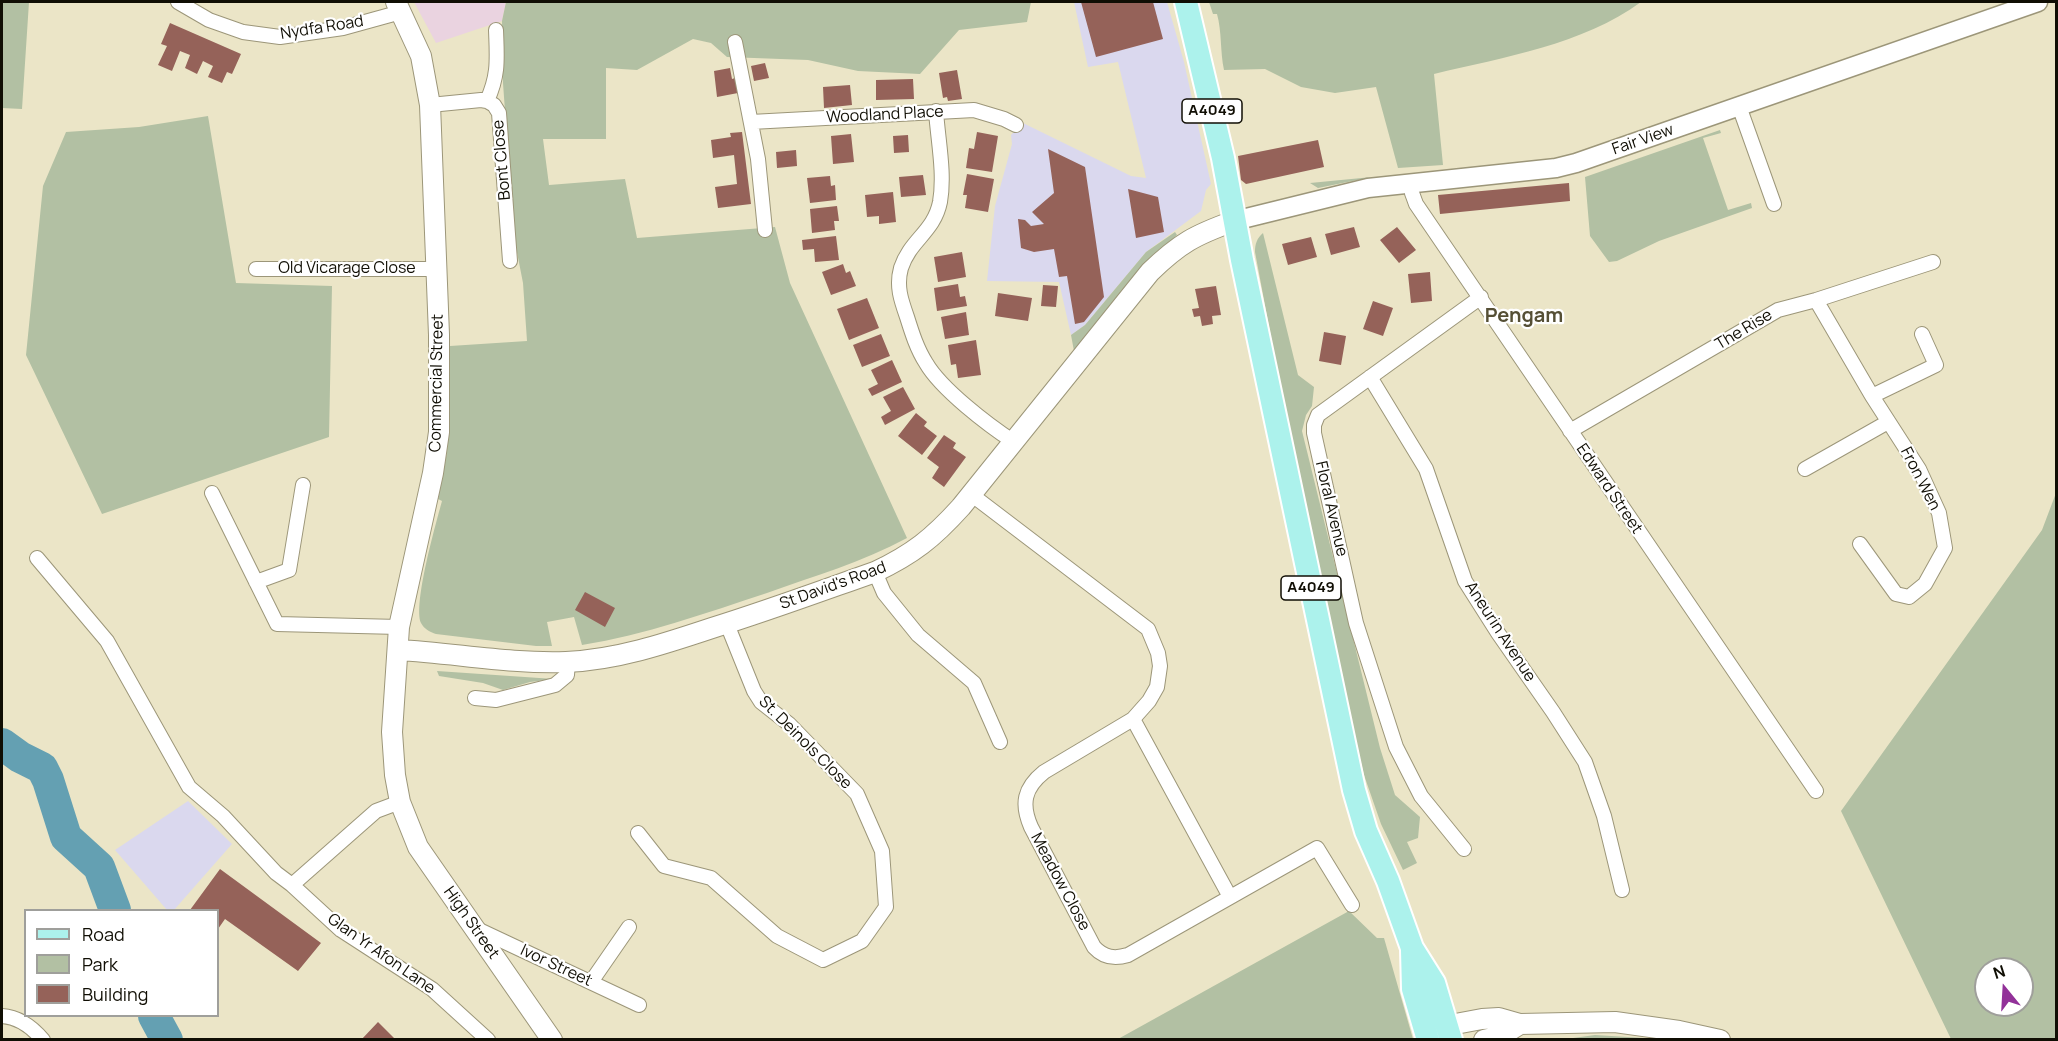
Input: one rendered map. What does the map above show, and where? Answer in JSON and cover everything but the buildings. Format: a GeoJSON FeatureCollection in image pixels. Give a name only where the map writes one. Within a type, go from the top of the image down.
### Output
{"type":"FeatureCollection","features":[{"type":"Feature","properties":{"kind":"main road","name":"A4049"},"geometry":{"type":"LineString","coordinates":[[1186,2],[1223,158],[1234,220],[1352,780],[1366,831],[1388,881],[1412,948],[1434,983],[1449,1032]]}},
{"type":"Feature","properties":{"kind":"main road","name":"Commercial Street"},"geometry":{"type":"LineString","coordinates":[[399,7],[421,56],[430,105],[438,269],[439,432],[433,473],[399,627],[392,732],[395,775],[400,802]]}},
{"type":"Feature","properties":{"kind":"main road","name":"St David's Road"},"geometry":{"type":"LineString","coordinates":[[398,650],[532,663],[568,662],[616,656],[653,648],[727,624],[875,572],[916,551],[939,532],[972,495],[1150,272],[1183,243],[1198,234],[1234,220]]}},
{"type":"Feature","properties":{"kind":"main road","name":"High Street"},"geometry":{"type":"LineString","coordinates":[[400,802],[418,847],[552,1040]]}},
{"type":"Feature","properties":{"kind":"main road","name":"A4049"},"geometry":{"type":"LineString","coordinates":[[1412,948],[1413,989],[1426,1035]]}},
{"type":"Feature","properties":{"kind":"main road"},"geometry":{"type":"LineString","coordinates":[[1426,1035],[1449,1032],[1499,1018],[1521,1024],[1616,1022],[1680,1031],[1720,1040]]}},
{"type":"Feature","properties":{"kind":"main road"},"geometry":{"type":"LineString","coordinates":[[1484,1040],[1501,1036],[1521,1024]]}},
{"type":"Feature","properties":{"kind":"street","name":"Nydfa Road"},"geometry":{"type":"LineString","coordinates":[[178,2],[209,20],[243,32],[280,37],[343,28],[399,7]]}},
{"type":"Feature","properties":{"kind":"street","name":"Fair View"},"geometry":{"type":"LineString","coordinates":[[1234,220],[1331,196],[1411,182],[1556,168],[1576,163],[2038,2]]}},
{"type":"Feature","properties":{"kind":"street","name":"Bont Close"},"geometry":{"type":"LineString","coordinates":[[496,30],[497,71],[495,85],[487,101],[494,105],[499,113],[510,261]]}},
{"type":"Feature","properties":{"kind":"street"},"geometry":{"type":"LineString","coordinates":[[735,42],[758,159],[765,230]]}},
{"type":"Feature","properties":{"kind":"street"},"geometry":{"type":"LineString","coordinates":[[430,105],[487,101]]}},
{"type":"Feature","properties":{"kind":"street"},"geometry":{"type":"LineString","coordinates":[[1739,106],[1774,204]]}},
{"type":"Feature","properties":{"kind":"street","name":"Woodland Place"},"geometry":{"type":"LineString","coordinates":[[751,122],[974,110],[1016,125]]}},
{"type":"Feature","properties":{"kind":"street"},"geometry":{"type":"LineString","coordinates":[[936,111],[942,188],[939,205],[932,224],[910,248],[905,258],[898,285],[901,302],[916,345],[934,376],[948,390],[1014,442]]}},
{"type":"Feature","properties":{"kind":"street","name":"Edward Street"},"geometry":{"type":"LineString","coordinates":[[1411,182],[1416,204],[1816,791]]}},
{"type":"Feature","properties":{"kind":"street","name":"The Rise"},"geometry":{"type":"LineString","coordinates":[[1570,431],[1778,310],[1933,262]]}},
{"type":"Feature","properties":{"kind":"street","name":"Old Vicarage Close"},"geometry":{"type":"LineString","coordinates":[[256,269],[438,269]]}},
{"type":"Feature","properties":{"kind":"street","name":"Floral Avenue"},"geometry":{"type":"LineString","coordinates":[[1464,849],[1420,796],[1396,747],[1356,622],[1314,425],[1318,415],[1481,297]]}},
{"type":"Feature","properties":{"kind":"street","name":"Fron Wen"},"geometry":{"type":"LineString","coordinates":[[1816,300],[1872,396],[1919,469],[1939,513],[1945,548],[1925,584],[1908,597],[1896,594],[1860,544]]}},
{"type":"Feature","properties":{"kind":"street"},"geometry":{"type":"LineString","coordinates":[[1872,396],[1936,365],[1922,334]]}},
{"type":"Feature","properties":{"kind":"street","name":"Aneurin Avenue"},"geometry":{"type":"LineString","coordinates":[[1370,377],[1426,469],[1465,580],[1585,762],[1604,816],[1622,890]]}},
{"type":"Feature","properties":{"kind":"street"},"geometry":{"type":"LineString","coordinates":[[1805,469],[1888,422]]}},
{"type":"Feature","properties":{"kind":"street"},"geometry":{"type":"LineString","coordinates":[[256,582],[289,570],[303,484]]}},
{"type":"Feature","properties":{"kind":"street"},"geometry":{"type":"LineString","coordinates":[[212,493],[277,624],[399,627]]}},
{"type":"Feature","properties":{"kind":"street","name":"Meadow Close"},"geometry":{"type":"LineString","coordinates":[[972,495],[1148,629],[1158,653],[1160,679],[1149,702],[1133,719],[1036,778],[1026,797],[1025,807],[1031,827],[1099,953],[1112,957],[1128,955],[1317,848],[1352,905]]}},
{"type":"Feature","properties":{"kind":"street","name":"Glan Yr Afon Lane"},"geometry":{"type":"LineString","coordinates":[[37,558],[107,641],[189,787],[223,816],[276,873],[341,930],[432,989],[488,1040]]}},
{"type":"Feature","properties":{"kind":"street"},"geometry":{"type":"LineString","coordinates":[[875,572],[884,593],[918,635],[974,683],[1000,742]]}},
{"type":"Feature","properties":{"kind":"street","name":"St. Deinols Close"},"geometry":{"type":"LineString","coordinates":[[638,833],[664,867],[711,878],[777,936],[823,960],[862,941],[886,907],[882,851],[857,794],[789,724],[761,702],[754,691],[727,624]]}},
{"type":"Feature","properties":{"kind":"street"},"geometry":{"type":"LineString","coordinates":[[475,698],[496,700],[555,685],[567,675],[568,662]]}},
{"type":"Feature","properties":{"kind":"street"},"geometry":{"type":"LineString","coordinates":[[1133,719],[1230,897]]}},
{"type":"Feature","properties":{"kind":"street"},"geometry":{"type":"LineString","coordinates":[[292,885],[376,811],[400,802]]}},
{"type":"Feature","properties":{"kind":"street","name":"Ivor Street"},"geometry":{"type":"LineString","coordinates":[[473,927],[639,1005]]}},
{"type":"Feature","properties":{"kind":"street"},"geometry":{"type":"LineString","coordinates":[[591,982],[629,927]]}},
{"type":"Feature","properties":{"kind":"street"},"geometry":{"type":"LineString","coordinates":[[2,1016],[12,1017],[35,1031],[43,1040]]}},
{"type":"Feature","properties":{"kind":"shaded area"},"geometry":{"type":"Polygon","coordinates":[[[414,2],[506,2],[502,21],[436,43],[414,2]]]}},
{"type":"Feature","properties":{"kind":"shaded area"},"geometry":{"type":"Polygon","coordinates":[[[1074,2],[1167,2],[1184,62],[1211,184],[1206,190],[1201,211],[1146,252],[1085,325],[1071,335],[1059,282],[987,281],[995,206],[1012,144],[1011,135],[1023,123],[1131,176],[1146,178],[1118,62],[1088,67],[1074,2]]]}},
{"type":"Feature","properties":{"kind":"shaded area"},"geometry":{"type":"Polygon","coordinates":[[[188,801],[232,844],[175,909],[166,909],[115,850],[188,801]]]}},
{"type":"Feature","properties":{"kind":"green space"},"geometry":{"type":"Polygon","coordinates":[[[2,2],[29,2],[22,109],[2,108],[2,2]]]}},
{"type":"Feature","properties":{"kind":"green space"},"geometry":{"type":"Polygon","coordinates":[[[506,2],[1031,2],[1027,22],[959,30],[920,74],[858,71],[808,60],[727,57],[711,43],[693,39],[637,70],[606,68],[606,139],[543,139],[549,185],[625,179],[637,238],[775,227],[790,283],[907,538],[856,561],[767,593],[606,641],[582,645],[574,617],[547,622],[552,646],[436,634],[422,625],[419,613],[420,599],[426,563],[442,501],[438,499],[447,452],[450,346],[527,341],[523,283],[514,237],[503,83],[502,21],[506,2]]]}},
{"type":"Feature","properties":{"kind":"green space"},"geometry":{"type":"Polygon","coordinates":[[[1209,2],[1641,2],[1618,17],[1568,39],[1542,48],[1434,74],[1443,165],[1398,168],[1376,87],[1335,93],[1301,87],[1265,69],[1224,70],[1219,21],[1217,14],[1213,14],[1209,2]]]}},
{"type":"Feature","properties":{"kind":"green space"},"geometry":{"type":"Polygon","coordinates":[[[208,116],[236,283],[332,286],[329,437],[102,514],[26,355],[43,186],[66,132],[139,127],[208,116]]]}},
{"type":"Feature","properties":{"kind":"green space"},"geometry":{"type":"Polygon","coordinates":[[[1720,130],[1721,133],[1703,138],[1728,210],[1751,203],[1752,208],[1659,241],[1617,261],[1609,262],[1590,236],[1585,177],[1720,130]]]}},
{"type":"Feature","properties":{"kind":"green space"},"geometry":{"type":"Polygon","coordinates":[[[1372,177],[1318,188],[1310,183],[1372,177]]]}},
{"type":"Feature","properties":{"kind":"green space"},"geometry":{"type":"Polygon","coordinates":[[[1175,232],[1177,235],[1143,266],[1074,351],[1071,335],[1085,325],[1146,252],[1175,232]]]}},
{"type":"Feature","properties":{"kind":"green space"},"geometry":{"type":"Polygon","coordinates":[[[1263,233],[1298,375],[1314,387],[1312,406],[1306,415],[1302,431],[1380,748],[1395,795],[1420,817],[1418,838],[1407,842],[1417,863],[1403,870],[1381,824],[1364,775],[1344,693],[1286,417],[1255,252],[1257,241],[1263,233]]]}},
{"type":"Feature","properties":{"kind":"green space"},"geometry":{"type":"Polygon","coordinates":[[[2056,493],[2056,1039],[1951,1039],[1841,811],[2042,530],[2056,493]]]}},
{"type":"Feature","properties":{"kind":"green space"},"geometry":{"type":"Polygon","coordinates":[[[437,671],[554,679],[530,682],[503,690],[483,683],[439,676],[437,671]]]}},
{"type":"Feature","properties":{"kind":"green space"},"geometry":{"type":"Polygon","coordinates":[[[1349,911],[1377,938],[1384,938],[1413,1039],[1118,1039],[1349,911]]]}},
{"type":"Feature","properties":{"kind":"green space"},"geometry":{"type":"Polygon","coordinates":[[[1595,1035],[1644,1038],[1566,1039],[1595,1035]]]}},
{"type":"Feature","properties":{"kind":"waterway"},"geometry":{"type":"LineString","coordinates":[[2,744],[20,757],[42,768],[66,837],[99,867],[115,909]]}},
{"type":"Feature","properties":{"kind":"waterway"},"geometry":{"type":"LineString","coordinates":[[155,1017],[167,1040]]}},
{"type":"Feature","properties":{"kind":"district","name":"Pengam"},"geometry":{"type":"Point","coordinates":[1524,316]}}]}
